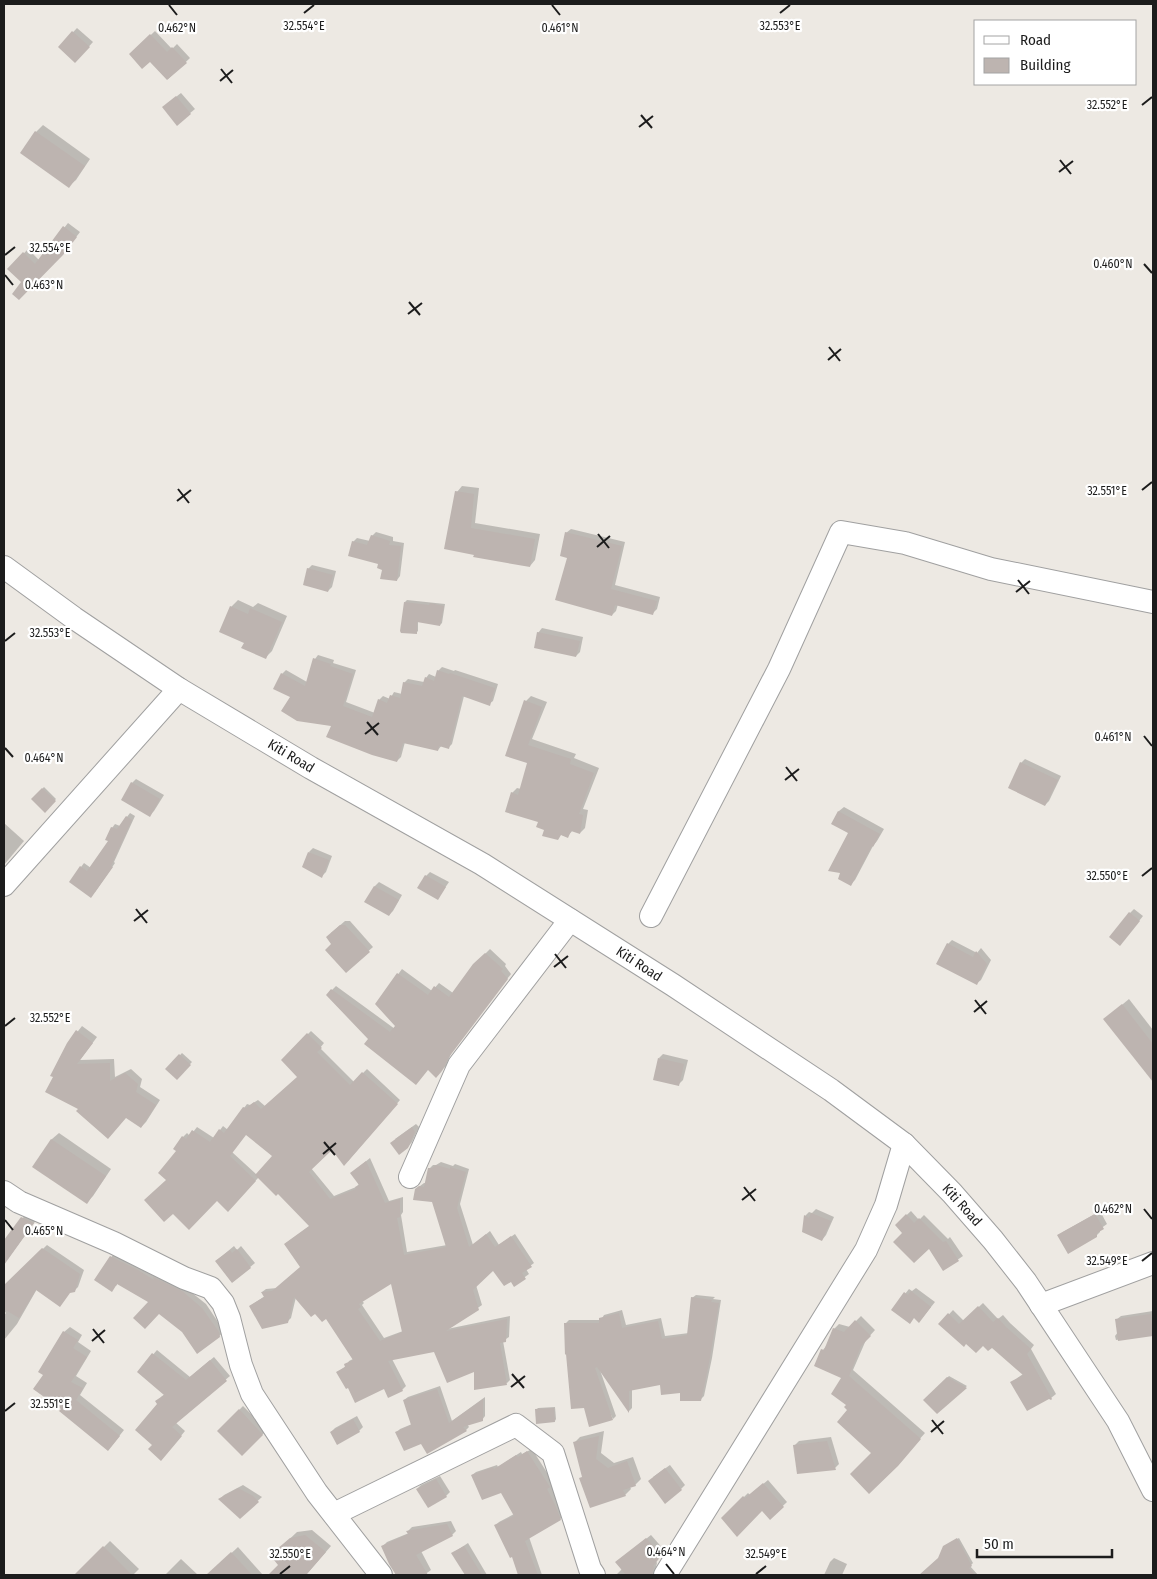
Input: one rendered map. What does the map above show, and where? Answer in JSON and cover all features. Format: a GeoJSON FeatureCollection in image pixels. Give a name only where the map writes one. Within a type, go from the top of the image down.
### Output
{"type":"FeatureCollection","features":[{"type":"Feature","properties":{"kind":"street"},"geometry":{"type":"LineString","coordinates":[[651,916],[779,670],[841,532],[905,543],[991,569],[1153,602]]}},
{"type":"Feature","properties":{"kind":"street","name":"Kiti Road"},"geometry":{"type":"LineString","coordinates":[[4,567],[74,618],[179,689],[311,768],[482,864],[570,920],[831,1090],[904,1144],[952,1193],[993,1240],[1042,1305],[1118,1421],[1153,1490]]}},
{"type":"Feature","properties":{"kind":"street"},"geometry":{"type":"LineString","coordinates":[[4,885],[179,689]]}},
{"type":"Feature","properties":{"kind":"street"},"geometry":{"type":"LineString","coordinates":[[410,1177],[458,1065],[570,920]]}},
{"type":"Feature","properties":{"kind":"street"},"geometry":{"type":"LineString","coordinates":[[665,1575],[866,1250],[886,1205],[904,1144]]}},
{"type":"Feature","properties":{"kind":"street"},"geometry":{"type":"LineString","coordinates":[[4,1192],[18,1202],[114,1243],[184,1278],[211,1288],[223,1303],[229,1318],[241,1365],[252,1394],[300,1468],[381,1575]]}},
{"type":"Feature","properties":{"kind":"street"},"geometry":{"type":"LineString","coordinates":[[1042,1305],[1153,1263]]}},
{"type":"Feature","properties":{"kind":"street"},"geometry":{"type":"LineString","coordinates":[[334,1514],[516,1424],[553,1453],[590,1569],[594,1575]]}},
{"type":"Feature","properties":{"kind":"building"},"geometry":{"type":"Polygon","coordinates":[[[72,31],[90,47],[75,63],[58,47],[72,31]]]}},
{"type":"Feature","properties":{"kind":"building"},"geometry":{"type":"Polygon","coordinates":[[[150,34],[167,52],[172,47],[187,63],[167,80],[150,62],[142,69],[129,54],[150,34]]]}},
{"type":"Feature","properties":{"kind":"building"},"geometry":{"type":"Polygon","coordinates":[[[176,96],[191,114],[177,126],[162,107],[176,96]]]}},
{"type":"Feature","properties":{"kind":"building"},"geometry":{"type":"Polygon","coordinates":[[[35,131],[85,166],[69,188],[20,153],[35,131]]]}},
{"type":"Feature","properties":{"kind":"building"},"geometry":{"type":"Polygon","coordinates":[[[63,226],[77,237],[63,255],[19,300],[12,294],[21,282],[7,269],[23,252],[35,264],[63,226]]]}},
{"type":"Feature","properties":{"kind":"building"},"geometry":{"type":"Polygon","coordinates":[[[455,491],[474,494],[471,528],[535,539],[530,567],[473,557],[474,555],[444,549],[455,491]]]}},
{"type":"Feature","properties":{"kind":"building"},"geometry":{"type":"Polygon","coordinates":[[[565,532],[622,546],[611,589],[657,601],[653,615],[615,605],[612,616],[555,600],[567,558],[560,556],[565,532]]]}},
{"type":"Feature","properties":{"kind":"building"},"geometry":{"type":"Polygon","coordinates":[[[371,535],[390,541],[389,545],[401,546],[397,581],[380,579],[382,570],[377,568],[378,564],[348,556],[352,541],[367,545],[371,535]]]}},
{"type":"Feature","properties":{"kind":"building"},"geometry":{"type":"Polygon","coordinates":[[[307,568],[333,575],[328,592],[303,585],[307,568]]]}},
{"type":"Feature","properties":{"kind":"building"},"geometry":{"type":"Polygon","coordinates":[[[404,602],[429,605],[430,603],[444,606],[440,626],[417,622],[417,634],[401,633],[404,602]]]}},
{"type":"Feature","properties":{"kind":"building"},"geometry":{"type":"Polygon","coordinates":[[[230,606],[248,614],[250,608],[282,622],[266,659],[241,648],[244,643],[219,632],[230,606]]]}},
{"type":"Feature","properties":{"kind":"building"},"geometry":{"type":"Polygon","coordinates":[[[537,632],[580,641],[576,657],[534,648],[537,632]]]}},
{"type":"Feature","properties":{"kind":"building"},"geometry":{"type":"Polygon","coordinates":[[[313,658],[353,674],[343,706],[372,717],[378,699],[387,703],[390,695],[400,698],[403,682],[422,686],[425,677],[434,681],[437,670],[495,688],[490,706],[462,696],[449,749],[439,746],[438,751],[403,743],[397,762],[372,755],[326,737],[331,726],[297,721],[281,711],[290,697],[273,689],[281,673],[305,686],[313,658]]]}},
{"type":"Feature","properties":{"kind":"building"},"geometry":{"type":"Polygon","coordinates":[[[524,700],[542,707],[528,745],[571,759],[570,764],[594,773],[579,814],[583,815],[580,834],[571,831],[568,838],[561,835],[558,840],[542,836],[544,830],[536,827],[538,822],[505,812],[511,792],[518,795],[527,763],[505,756],[524,700]]]}},
{"type":"Feature","properties":{"kind":"building"},"geometry":{"type":"Polygon","coordinates":[[[1020,762],[1058,780],[1045,806],[1008,788],[1020,762]]]}},
{"type":"Feature","properties":{"kind":"building"},"geometry":{"type":"Polygon","coordinates":[[[131,782],[160,799],[150,817],[121,800],[131,782]]]}},
{"type":"Feature","properties":{"kind":"building"},"geometry":{"type":"Polygon","coordinates":[[[42,788],[56,801],[45,813],[31,799],[42,788]]]}},
{"type":"Feature","properties":{"kind":"building"},"geometry":{"type":"Polygon","coordinates":[[[838,811],[880,834],[851,886],[838,879],[840,873],[828,871],[848,833],[831,824],[838,811]]]}},
{"type":"Feature","properties":{"kind":"building"},"geometry":{"type":"Polygon","coordinates":[[[126,816],[132,820],[111,866],[113,867],[91,898],[69,882],[80,866],[87,871],[108,841],[105,840],[111,827],[117,829],[126,816]]]}},
{"type":"Feature","properties":{"kind":"building"},"geometry":{"type":"Polygon","coordinates":[[[308,852],[329,860],[322,878],[302,867],[308,852]]]}},
{"type":"Feature","properties":{"kind":"building"},"geometry":{"type":"Polygon","coordinates":[[[425,875],[446,887],[438,900],[417,888],[425,875]]]}},
{"type":"Feature","properties":{"kind":"building"},"geometry":{"type":"Polygon","coordinates":[[[374,886],[399,900],[389,916],[364,902],[374,886]]]}},
{"type":"Feature","properties":{"kind":"building"},"geometry":{"type":"Polygon","coordinates":[[[1129,912],[1140,921],[1120,946],[1109,937],[1129,912]]]}},
{"type":"Feature","properties":{"kind":"building"},"geometry":{"type":"Polygon","coordinates":[[[340,925],[345,925],[370,952],[346,973],[325,950],[331,944],[326,937],[340,925]]]}},
{"type":"Feature","properties":{"kind":"building"},"geometry":{"type":"Polygon","coordinates":[[[947,943],[973,957],[976,951],[987,964],[977,985],[936,964],[947,943]]]}},
{"type":"Feature","properties":{"kind":"building"},"geometry":{"type":"Polygon","coordinates":[[[485,953],[503,969],[501,971],[508,979],[449,1057],[436,1078],[428,1070],[416,1085],[364,1044],[368,1039],[326,995],[331,989],[390,1032],[395,1026],[375,1004],[397,973],[428,995],[434,986],[449,997],[473,964],[485,953]]]}},
{"type":"Feature","properties":{"kind":"building"},"geometry":{"type":"Polygon","coordinates":[[[1122,1004],[1153,1044],[1153,1082],[1103,1019],[1122,1004]]]}},
{"type":"Feature","properties":{"kind":"building"},"geometry":{"type":"Polygon","coordinates":[[[76,1030],[93,1043],[77,1064],[110,1063],[110,1081],[125,1073],[138,1084],[136,1092],[156,1105],[141,1128],[126,1118],[108,1139],[76,1111],[78,1109],[45,1092],[53,1077],[50,1076],[76,1030]]]}},
{"type":"Feature","properties":{"kind":"building"},"geometry":{"type":"Polygon","coordinates":[[[307,1033],[322,1048],[317,1052],[350,1085],[362,1072],[398,1104],[344,1166],[332,1150],[309,1172],[330,1199],[356,1189],[355,1187],[359,1185],[350,1173],[366,1161],[385,1203],[400,1199],[400,1217],[397,1218],[404,1255],[446,1247],[432,1202],[413,1200],[415,1189],[419,1186],[424,1187],[428,1168],[436,1165],[450,1169],[450,1167],[466,1172],[457,1208],[469,1247],[486,1234],[495,1247],[511,1236],[532,1267],[522,1273],[526,1279],[514,1287],[511,1282],[504,1286],[493,1271],[473,1290],[479,1310],[446,1331],[507,1319],[506,1342],[500,1343],[507,1385],[474,1390],[474,1372],[447,1383],[434,1352],[388,1361],[403,1391],[388,1398],[384,1389],[355,1403],[348,1388],[346,1389],[336,1372],[345,1367],[344,1364],[353,1360],[326,1319],[322,1322],[315,1314],[311,1317],[294,1297],[288,1323],[262,1329],[249,1306],[264,1297],[261,1292],[272,1291],[300,1267],[284,1244],[309,1226],[278,1194],[276,1196],[255,1175],[272,1156],[246,1135],[230,1156],[256,1181],[228,1212],[217,1201],[189,1230],[173,1214],[164,1222],[144,1200],[166,1180],[158,1173],[176,1151],[173,1149],[182,1136],[186,1139],[192,1130],[210,1142],[219,1129],[224,1133],[243,1107],[246,1108],[254,1102],[261,1109],[297,1077],[281,1060],[307,1033]],[[391,1284],[359,1304],[361,1307],[358,1309],[380,1341],[402,1332],[391,1284]]]}},
{"type":"Feature","properties":{"kind":"building"},"geometry":{"type":"Polygon","coordinates":[[[179,1054],[191,1065],[177,1080],[165,1069],[179,1054]]]}},
{"type":"Feature","properties":{"kind":"building"},"geometry":{"type":"Polygon","coordinates":[[[658,1058],[684,1064],[679,1086],[653,1080],[658,1058]]]}},
{"type":"Feature","properties":{"kind":"building"},"geometry":{"type":"Polygon","coordinates":[[[412,1127],[415,1132],[408,1148],[399,1155],[390,1143],[412,1127]]]}},
{"type":"Feature","properties":{"kind":"building"},"geometry":{"type":"Polygon","coordinates":[[[51,1139],[106,1176],[87,1204],[32,1167],[51,1139]]]}},
{"type":"Feature","properties":{"kind":"building"},"geometry":{"type":"Polygon","coordinates":[[[811,1213],[831,1221],[822,1241],[802,1232],[804,1215],[809,1218],[811,1213]]]}},
{"type":"Feature","properties":{"kind":"building"},"geometry":{"type":"Polygon","coordinates":[[[906,1214],[914,1223],[919,1218],[943,1242],[946,1241],[959,1261],[943,1271],[929,1249],[914,1263],[893,1242],[902,1233],[895,1225],[906,1214]]]}},
{"type":"Feature","properties":{"kind":"building"},"geometry":{"type":"Polygon","coordinates":[[[1095,1214],[1104,1229],[1097,1233],[1097,1237],[1068,1254],[1057,1235],[1095,1214]]]}},
{"type":"Feature","properties":{"kind":"building"},"geometry":{"type":"Polygon","coordinates":[[[21,1217],[34,1223],[4,1265],[4,1240],[21,1217]]]}},
{"type":"Feature","properties":{"kind":"building"},"geometry":{"type":"Polygon","coordinates":[[[42,1248],[80,1274],[75,1292],[70,1293],[60,1307],[36,1290],[19,1318],[4,1309],[4,1285],[42,1248]]]}},
{"type":"Feature","properties":{"kind":"building"},"geometry":{"type":"Polygon","coordinates":[[[237,1249],[251,1268],[232,1283],[215,1261],[230,1250],[232,1253],[237,1249]]]}},
{"type":"Feature","properties":{"kind":"building"},"geometry":{"type":"Polygon","coordinates":[[[110,1256],[154,1280],[153,1277],[182,1291],[202,1308],[219,1332],[220,1337],[197,1354],[182,1332],[159,1314],[145,1329],[133,1318],[148,1302],[117,1284],[112,1292],[94,1280],[110,1256]]]}},
{"type":"Feature","properties":{"kind":"building"},"geometry":{"type":"Polygon","coordinates":[[[911,1291],[931,1307],[919,1323],[914,1318],[910,1324],[891,1310],[904,1292],[908,1295],[911,1291]]]}},
{"type":"Feature","properties":{"kind":"building"},"geometry":{"type":"Polygon","coordinates":[[[691,1297],[719,1303],[701,1401],[680,1401],[680,1393],[661,1395],[660,1385],[629,1391],[629,1413],[597,1367],[595,1368],[613,1420],[589,1427],[584,1408],[571,1409],[565,1355],[564,1323],[599,1323],[599,1318],[619,1313],[622,1328],[658,1321],[662,1339],[687,1335],[691,1297]]]}},
{"type":"Feature","properties":{"kind":"building"},"geometry":{"type":"Polygon","coordinates":[[[978,1306],[993,1322],[998,1318],[1031,1349],[1027,1354],[1051,1400],[1049,1399],[1027,1411],[1010,1382],[1023,1375],[992,1348],[988,1351],[983,1346],[976,1353],[966,1344],[964,1347],[938,1324],[948,1313],[959,1324],[978,1306]]]}},
{"type":"Feature","properties":{"kind":"building"},"geometry":{"type":"Polygon","coordinates":[[[1151,1314],[1153,1336],[1118,1341],[1115,1319],[1151,1314]]]}},
{"type":"Feature","properties":{"kind":"building"},"geometry":{"type":"Polygon","coordinates":[[[855,1320],[871,1336],[861,1346],[849,1376],[921,1439],[898,1466],[869,1494],[850,1474],[871,1453],[837,1422],[847,1410],[844,1407],[846,1405],[831,1394],[841,1378],[814,1366],[821,1349],[824,1350],[833,1328],[844,1332],[855,1320]]]}},
{"type":"Feature","properties":{"kind":"building"},"geometry":{"type":"Polygon","coordinates":[[[63,1331],[78,1340],[73,1348],[87,1357],[71,1382],[83,1388],[76,1400],[120,1436],[108,1451],[59,1411],[61,1409],[33,1389],[43,1375],[38,1372],[63,1331]]]}},
{"type":"Feature","properties":{"kind":"building"},"geometry":{"type":"Polygon","coordinates":[[[152,1353],[186,1380],[210,1360],[227,1381],[172,1427],[182,1436],[161,1461],[148,1449],[152,1445],[135,1430],[157,1404],[155,1401],[164,1395],[137,1372],[152,1353]]]}},
{"type":"Feature","properties":{"kind":"building"},"geometry":{"type":"Polygon","coordinates":[[[947,1377],[967,1388],[937,1414],[923,1400],[947,1377]]]}},
{"type":"Feature","properties":{"kind":"building"},"geometry":{"type":"Polygon","coordinates":[[[437,1389],[449,1423],[483,1399],[483,1421],[463,1427],[467,1431],[427,1454],[421,1444],[404,1451],[395,1432],[411,1425],[403,1400],[437,1389]]]}},
{"type":"Feature","properties":{"kind":"building"},"geometry":{"type":"Polygon","coordinates":[[[554,1408],[555,1422],[536,1424],[535,1409],[554,1408]]]}},
{"type":"Feature","properties":{"kind":"building"},"geometry":{"type":"Polygon","coordinates":[[[239,1409],[263,1435],[242,1456],[217,1431],[239,1409]]]}},
{"type":"Feature","properties":{"kind":"building"},"geometry":{"type":"Polygon","coordinates":[[[353,1419],[360,1432],[337,1445],[330,1432],[353,1419]]]}},
{"type":"Feature","properties":{"kind":"building"},"geometry":{"type":"Polygon","coordinates":[[[599,1436],[596,1459],[608,1468],[627,1461],[636,1486],[623,1490],[626,1496],[590,1508],[579,1478],[582,1477],[573,1442],[599,1436]]]}},
{"type":"Feature","properties":{"kind":"building"},"geometry":{"type":"Polygon","coordinates":[[[827,1441],[836,1470],[797,1474],[793,1445],[827,1441]]]}},
{"type":"Feature","properties":{"kind":"building"},"geometry":{"type":"Polygon","coordinates":[[[527,1451],[550,1487],[547,1489],[561,1520],[525,1541],[538,1575],[518,1575],[512,1557],[510,1558],[494,1525],[514,1516],[501,1493],[482,1500],[471,1475],[493,1467],[494,1469],[516,1455],[518,1457],[527,1451]]]}},
{"type":"Feature","properties":{"kind":"building"},"geometry":{"type":"Polygon","coordinates":[[[665,1468],[682,1490],[665,1504],[648,1481],[665,1468]]]}},
{"type":"Feature","properties":{"kind":"building"},"geometry":{"type":"Polygon","coordinates":[[[436,1479],[447,1497],[428,1508],[416,1489],[436,1479]]]}},
{"type":"Feature","properties":{"kind":"building"},"geometry":{"type":"Polygon","coordinates":[[[763,1483],[784,1507],[770,1520],[762,1511],[737,1537],[721,1518],[743,1496],[745,1498],[763,1483]]]}},
{"type":"Feature","properties":{"kind":"building"},"geometry":{"type":"Polygon","coordinates":[[[238,1488],[253,1496],[259,1502],[240,1519],[218,1499],[238,1488]]]}},
{"type":"Feature","properties":{"kind":"building"},"geometry":{"type":"Polygon","coordinates":[[[447,1524],[453,1536],[416,1555],[428,1575],[396,1575],[381,1546],[408,1534],[406,1531],[447,1524]]]}},
{"type":"Feature","properties":{"kind":"building"},"geometry":{"type":"Polygon","coordinates":[[[305,1535],[326,1552],[306,1575],[268,1575],[278,1565],[270,1555],[290,1538],[305,1535]]]}},
{"type":"Feature","properties":{"kind":"building"},"geometry":{"type":"Polygon","coordinates":[[[646,1538],[662,1555],[653,1566],[652,1575],[626,1575],[615,1562],[646,1538]]]}},
{"type":"Feature","properties":{"kind":"building"},"geometry":{"type":"Polygon","coordinates":[[[957,1538],[972,1566],[969,1568],[975,1575],[919,1575],[938,1558],[943,1546],[957,1538]]]}},
{"type":"Feature","properties":{"kind":"building"},"geometry":{"type":"Polygon","coordinates":[[[103,1546],[132,1575],[74,1575],[103,1546]]]}},
{"type":"Feature","properties":{"kind":"building"},"geometry":{"type":"Polygon","coordinates":[[[464,1546],[482,1575],[465,1575],[451,1553],[464,1546]]]}},
{"type":"Feature","properties":{"kind":"building"},"geometry":{"type":"Polygon","coordinates":[[[231,1552],[252,1575],[206,1575],[231,1552]]]}}]}
